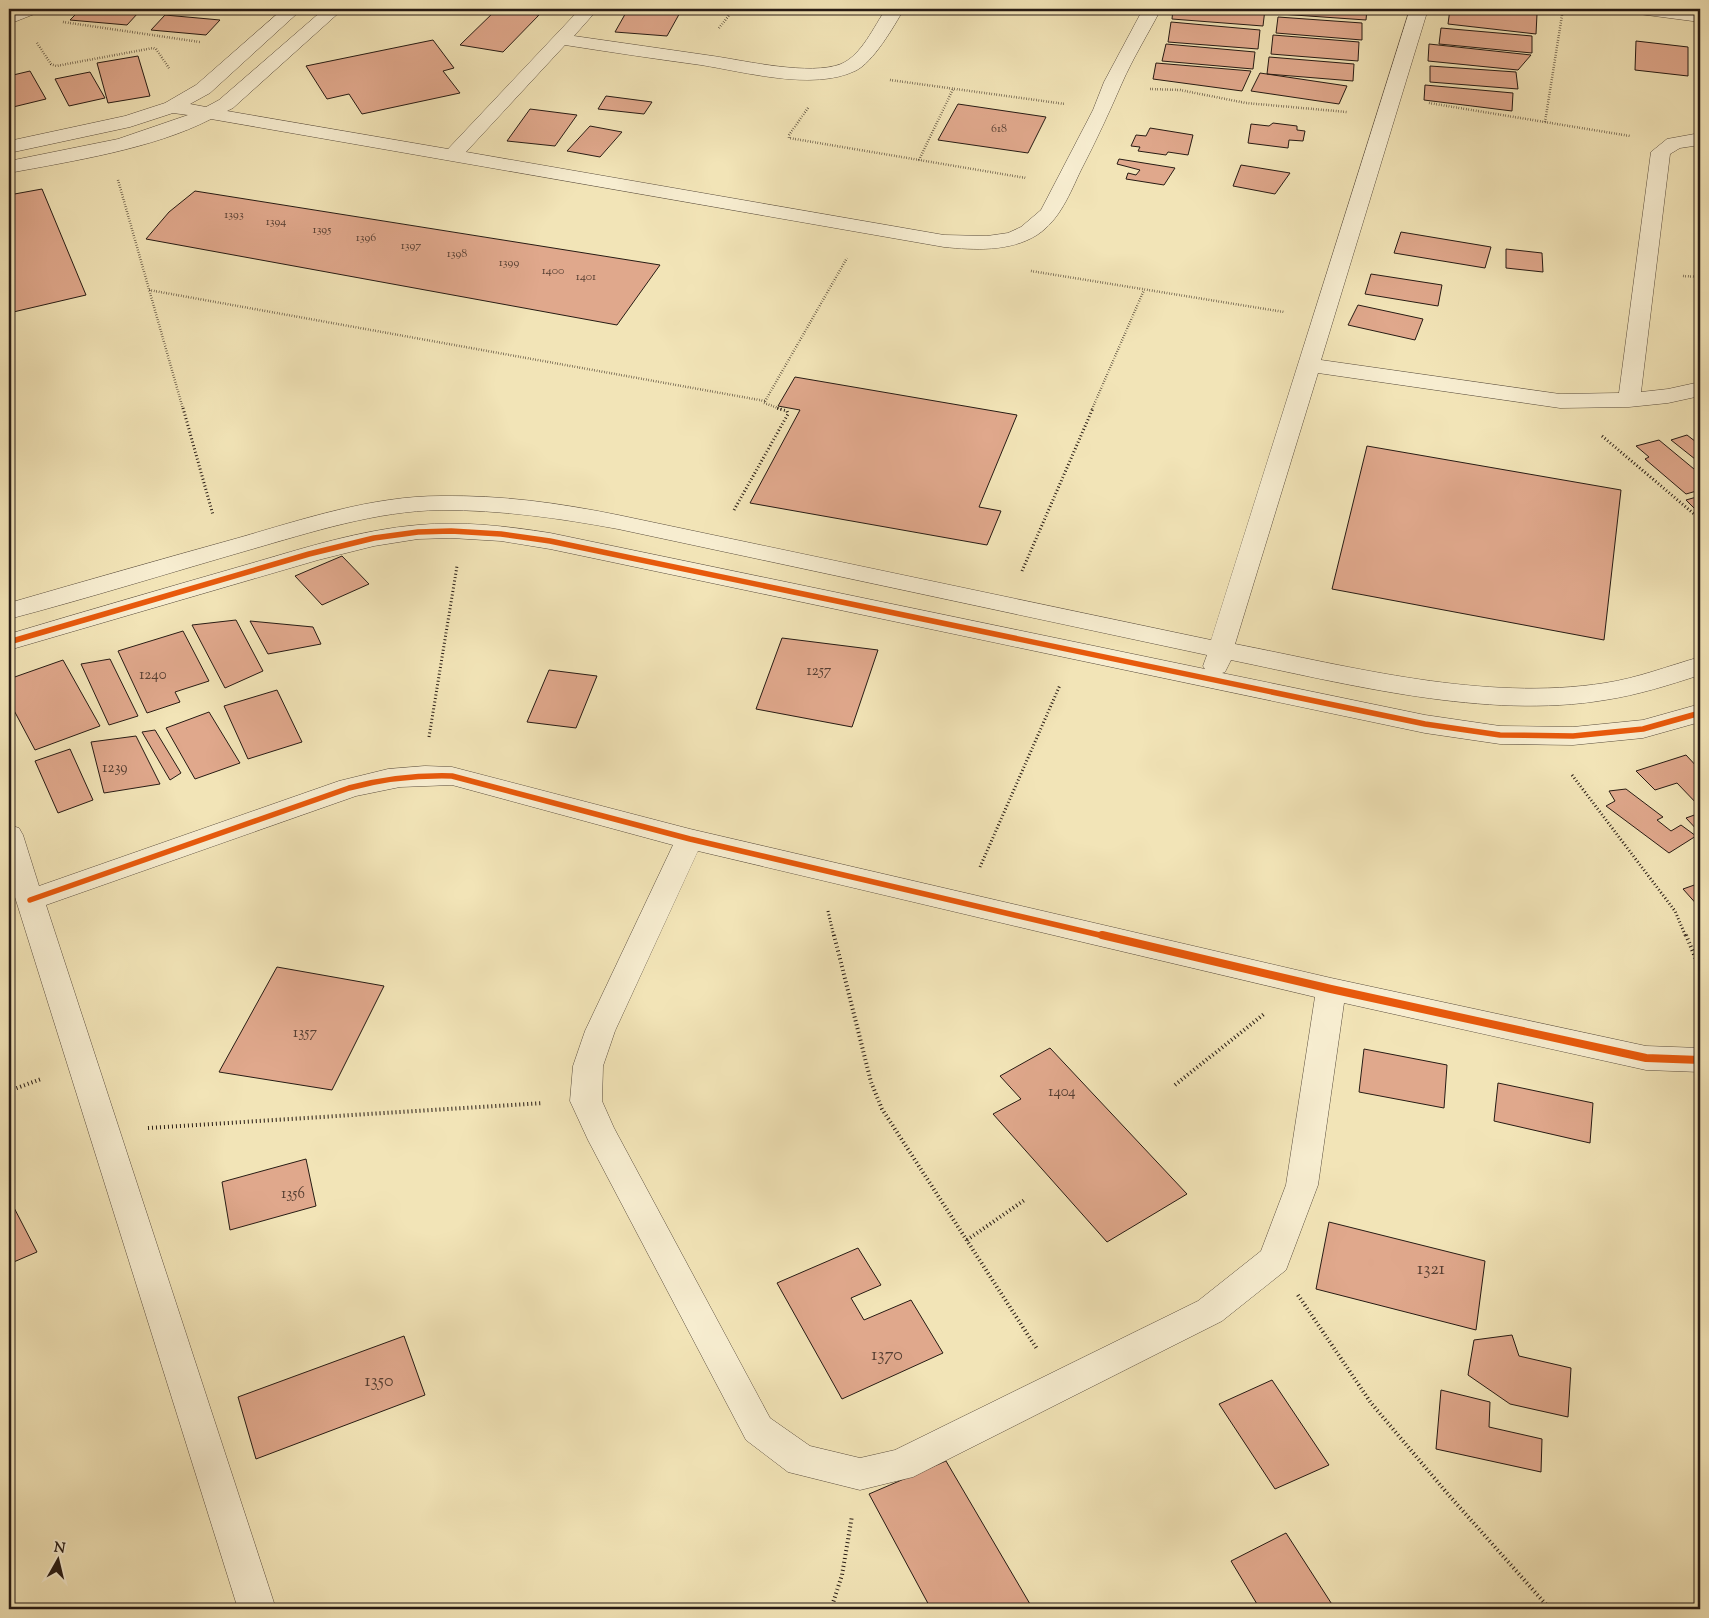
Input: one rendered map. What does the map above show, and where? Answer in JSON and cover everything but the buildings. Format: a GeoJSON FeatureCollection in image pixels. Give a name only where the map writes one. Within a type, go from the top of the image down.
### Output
{"type":"FeatureCollection","features":[{"type":"Feature","properties":{"kind":"street"},"geometry":{"type":"LineString","coordinates":[[9,147],[130,121],[181,103],[203,89],[293,9]]}},
{"type":"Feature","properties":{"kind":"street"},"geometry":{"type":"LineString","coordinates":[[9,167],[163,132],[210,113],[226,104],[334,9]]}},
{"type":"Feature","properties":{"kind":"street"},"geometry":{"type":"LineString","coordinates":[[453,155],[589,9]]}},
{"type":"Feature","properties":{"kind":"street"},"geometry":{"type":"LineString","coordinates":[[560,39],[796,74],[833,72],[849,67],[861,59],[895,9]]}},
{"type":"Feature","properties":{"kind":"street"},"geometry":{"type":"LineString","coordinates":[[181,103],[210,113],[865,227],[967,243],[1003,240],[1029,232],[1042,223],[1102,110],[1112,82],[1152,9]]}},
{"type":"Feature","properties":{"kind":"street"},"geometry":{"type":"LineString","coordinates":[[1212,679],[1419,9]]}},
{"type":"Feature","properties":{"kind":"street"},"geometry":{"type":"LineString","coordinates":[[1639,9],[1700,17]]}},
{"type":"Feature","properties":{"kind":"street"},"geometry":{"type":"LineString","coordinates":[[1629,400],[1661,152],[1674,144],[1700,139]]}},
{"type":"Feature","properties":{"kind":"street"},"geometry":{"type":"LineString","coordinates":[[1308,365],[1560,401],[1629,400],[1668,396],[1700,389]]}},
{"type":"Feature","properties":{"kind":"street"},"geometry":{"type":"LineString","coordinates":[[9,611],[370,510],[440,503],[507,505],[562,511],[618,522],[1221,650],[1423,689],[1492,697],[1558,697],[1620,690],[1676,676],[1700,666]]}},
{"type":"Feature","properties":{"kind":"street"},"geometry":{"type":"LineString","coordinates":[[602,552],[618,522]]}},
{"type":"Feature","properties":{"kind":"street"},"geometry":{"type":"LineString","coordinates":[[9,642],[374,538],[418,532],[462,530],[507,533],[602,552],[1425,724],[1500,735],[1573,736],[1643,729],[1700,713]]}},
{"type":"Feature","properties":{"kind":"street"},"geometry":{"type":"LineString","coordinates":[[30,900],[349,788],[386,778],[423,775],[452,776],[690,839],[1317,986],[1646,1058],[1700,1061]]}},
{"type":"Feature","properties":{"kind":"street"},"geometry":{"type":"LineString","coordinates":[[9,834],[257,1609]]}},
{"type":"Feature","properties":{"kind":"street"},"geometry":{"type":"LineString","coordinates":[[690,839],[600,1031],[588,1066],[586,1101],[599,1132],[758,1429],[801,1460],[860,1474],[900,1465],[1210,1311],[1274,1260],[1302,1185],[1317,986]]}},
{"type":"Feature","properties":{"kind":"path"},"geometry":{"type":"LineString","coordinates":[[1545,122],[1563,9]]}},
{"type":"Feature","properties":{"kind":"path"},"geometry":{"type":"LineString","coordinates":[[18,13],[248,49]]}},
{"type":"Feature","properties":{"kind":"path"},"geometry":{"type":"LineString","coordinates":[[18,13],[51,64],[56,66],[65,66],[149,48],[156,49],[181,103]]}},
{"type":"Feature","properties":{"kind":"path"},"geometry":{"type":"LineString","coordinates":[[1064,184],[789,138],[788,135],[833,72],[1102,110]]}},
{"type":"Feature","properties":{"kind":"path"},"geometry":{"type":"LineString","coordinates":[[1112,82],[1147,88],[1180,90],[1246,103],[1388,106],[1545,122],[1674,144]]}},
{"type":"Feature","properties":{"kind":"path"},"geometry":{"type":"LineString","coordinates":[[919,160],[953,89]]}},
{"type":"Feature","properties":{"kind":"path"},"geometry":{"type":"LineString","coordinates":[[108,146],[223,550]]}},
{"type":"Feature","properties":{"kind":"path"},"geometry":{"type":"LineString","coordinates":[[765,401],[865,227]]}},
{"type":"Feature","properties":{"kind":"path"},"geometry":{"type":"LineString","coordinates":[[967,243],[988,257],[1016,268],[1323,318]]}},
{"type":"Feature","properties":{"kind":"path"},"geometry":{"type":"LineString","coordinates":[[149,290],[765,401]]}},
{"type":"Feature","properties":{"kind":"path"},"geometry":{"type":"LineString","coordinates":[[1007,605],[1144,290]]}},
{"type":"Feature","properties":{"kind":"path"},"geometry":{"type":"LineString","coordinates":[[716,543],[788,414],[783,409],[768,406],[764,403],[765,401]]}},
{"type":"Feature","properties":{"kind":"path"},"geometry":{"type":"LineString","coordinates":[[1560,401],[1700,519]]}},
{"type":"Feature","properties":{"kind":"path"},"geometry":{"type":"LineString","coordinates":[[423,775],[462,530]]}},
{"type":"Feature","properties":{"kind":"path"},"geometry":{"type":"LineString","coordinates":[[964,903],[1075,650]]}},
{"type":"Feature","properties":{"kind":"path"},"geometry":{"type":"LineString","coordinates":[[1542,736],[1676,911],[1700,969]]}},
{"type":"Feature","properties":{"kind":"path"},"geometry":{"type":"LineString","coordinates":[[817,869],[871,1082],[882,1109],[1060,1385]]}},
{"type":"Feature","properties":{"kind":"path"},"geometry":{"type":"LineString","coordinates":[[1175,1085],[1317,986]]}},
{"type":"Feature","properties":{"kind":"path"},"geometry":{"type":"LineString","coordinates":[[104,1131],[586,1101]]}},
{"type":"Feature","properties":{"kind":"path"},"geometry":{"type":"LineString","coordinates":[[966,1240],[1026,1199]]}},
{"type":"Feature","properties":{"kind":"path"},"geometry":{"type":"LineString","coordinates":[[1274,1260],[1370,1403],[1550,1609]]}},
{"type":"Feature","properties":{"kind":"path"},"geometry":{"type":"LineString","coordinates":[[831,1609],[842,1575],[860,1474]]}},
{"type":"Feature","properties":{"kind":"cycle path"},"geometry":{"type":"LineString","coordinates":[[9,642],[352,543],[418,532],[468,531],[550,541],[1425,724],[1500,735],[1573,736],[1643,729],[1700,713]]}},
{"type":"Feature","properties":{"kind":"cycle path"},"geometry":{"type":"LineString","coordinates":[[30,900],[349,788],[400,777],[425,775],[452,776],[690,839],[1331,989],[1646,1058],[1700,1060]]}}]}
